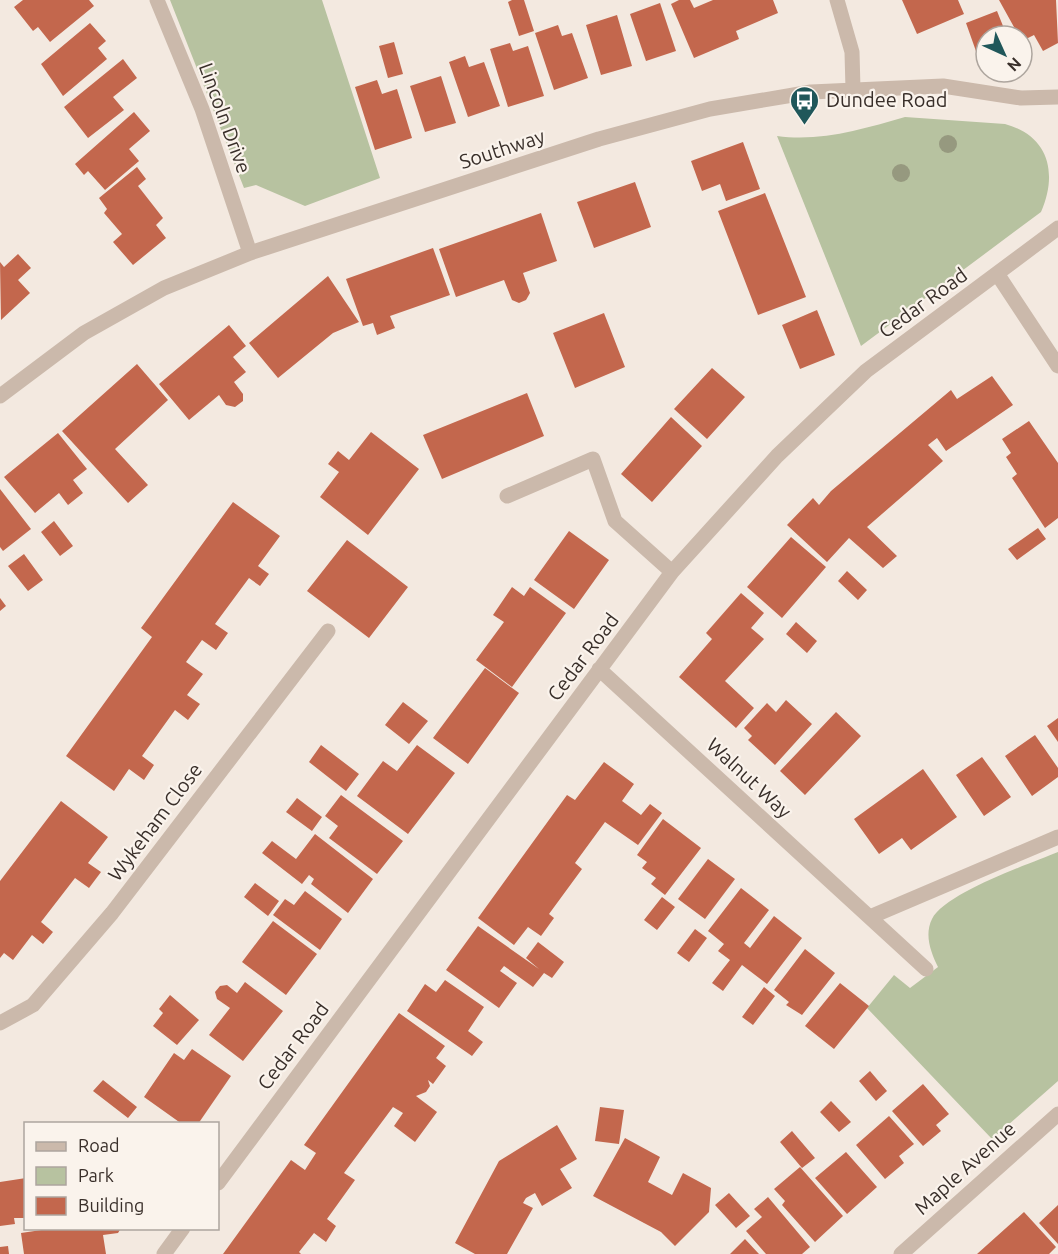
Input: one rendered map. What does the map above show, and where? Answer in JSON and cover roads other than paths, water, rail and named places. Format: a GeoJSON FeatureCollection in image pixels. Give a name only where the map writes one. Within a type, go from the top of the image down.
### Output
{"type":"FeatureCollection","features":[{"type":"Feature","properties":{"kind":"street","name":"Lincoln Drive"},"geometry":{"type":"LineString","coordinates":[[157,0],[202,109],[250,253]]}},
{"type":"Feature","properties":{"kind":"street"},"geometry":{"type":"LineString","coordinates":[[837,0],[852,52],[853,89]]}},
{"type":"Feature","properties":{"kind":"street","name":"Southway"},"geometry":{"type":"LineString","coordinates":[[0,396],[84,333],[164,288],[250,253],[599,139],[710,109],[810,92],[943,86],[1021,98],[1058,97]]}},
{"type":"Feature","properties":{"kind":"street","name":"Cedar Road"},"geometry":{"type":"LineString","coordinates":[[219,1182],[672,573],[777,456],[866,371],[998,275],[1058,228]]}},
{"type":"Feature","properties":{"kind":"street"},"geometry":{"type":"LineString","coordinates":[[998,275],[1058,366]]}},
{"type":"Feature","properties":{"kind":"street"},"geometry":{"type":"LineString","coordinates":[[507,496],[593,459],[615,521],[672,573]]}},
{"type":"Feature","properties":{"kind":"street","name":"Wykeham Close"},"geometry":{"type":"LineString","coordinates":[[0,1023],[33,1005],[112,913],[328,631]]}},
{"type":"Feature","properties":{"kind":"street","name":"Walnut Way"},"geometry":{"type":"LineString","coordinates":[[599,669],[926,969]]}},
{"type":"Feature","properties":{"kind":"street"},"geometry":{"type":"LineString","coordinates":[[870,917],[1058,837]]}},
{"type":"Feature","properties":{"kind":"street","name":"Maple Avenue"},"geometry":{"type":"LineString","coordinates":[[900,1254],[1058,1114]]}},
{"type":"Feature","properties":{"kind":"street"},"geometry":{"type":"LineString","coordinates":[[164,1254],[182,1230]]}},
{"type":"Feature","properties":{"kind":"place","name":"Dundee Road"},"geometry":{"type":"Point","coordinates":[805,126]}}]}
